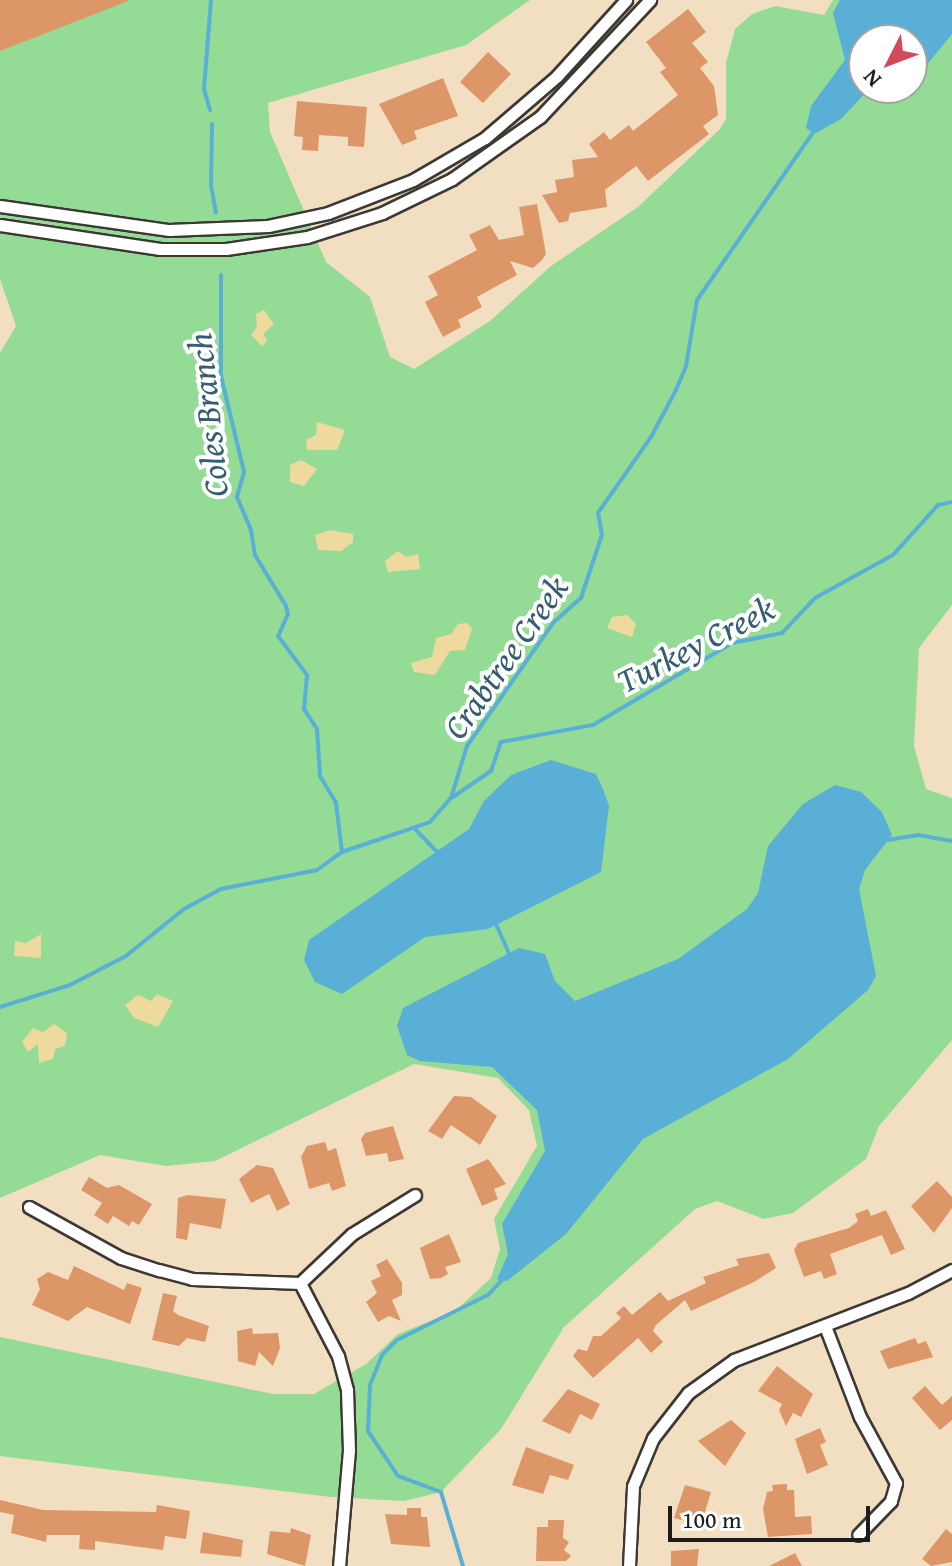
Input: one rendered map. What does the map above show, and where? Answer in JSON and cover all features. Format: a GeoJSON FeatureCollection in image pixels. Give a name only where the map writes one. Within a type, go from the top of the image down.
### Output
{"type":"FeatureCollection","features":[{"type":"Feature","properties":{"kind":"street"},"geometry":{"type":"LineString","coordinates":[[0,206],[169,230],[268,226],[349,207],[436,168],[509,120],[626,0]]}},
{"type":"Feature","properties":{"kind":"street"},"geometry":{"type":"LineString","coordinates":[[0,225],[146,247],[226,249],[307,237],[382,213],[452,179],[523,130],[585,74],[650,0]]}},
{"type":"Feature","properties":{"kind":"street"},"geometry":{"type":"LineString","coordinates":[[29,1207],[121,1258],[159,1270],[192,1279],[300,1283],[352,1234],[415,1195]]}},
{"type":"Feature","properties":{"kind":"street"},"geometry":{"type":"LineString","coordinates":[[629,1566],[633,1486],[645,1453],[673,1408],[707,1377],[734,1360],[825,1326],[952,1270]]}},
{"type":"Feature","properties":{"kind":"street"},"geometry":{"type":"LineString","coordinates":[[300,1283],[338,1356],[347,1390],[349,1450],[339,1566]]}},
{"type":"Feature","properties":{"kind":"street"},"geometry":{"type":"LineString","coordinates":[[825,1326],[860,1417],[896,1483],[891,1501],[858,1535]]}},
{"type":"Feature","properties":{"kind":"green space"},"geometry":{"type":"Polygon","coordinates":[[[0,0],[530,0],[466,45],[268,103],[270,132],[326,262],[370,297],[390,357],[414,369],[490,321],[551,266],[638,207],[720,129],[726,119],[726,63],[735,29],[752,14],[775,6],[824,15],[833,0],[952,0],[952,605],[919,648],[914,746],[926,789],[952,798],[952,1040],[879,1126],[866,1159],[793,1213],[764,1219],[717,1201],[695,1209],[564,1327],[501,1429],[441,1492],[404,1501],[331,1497],[0,1456],[0,1337],[273,1394],[314,1394],[366,1364],[398,1334],[455,1311],[491,1278],[500,1249],[494,1219],[537,1146],[529,1110],[498,1078],[414,1064],[215,1161],[166,1166],[100,1155],[0,1198],[0,353],[16,326],[0,279],[0,0]]]}},
{"type":"Feature","properties":{"kind":"sand"},"geometry":{"type":"Polygon","coordinates":[[[264,310],[274,324],[263,334],[267,341],[262,346],[251,335],[257,327],[256,314],[264,310]]]}},
{"type":"Feature","properties":{"kind":"sand"},"geometry":{"type":"Polygon","coordinates":[[[317,422],[345,430],[337,450],[307,450],[306,440],[316,435],[317,422]]]}},
{"type":"Feature","properties":{"kind":"sand"},"geometry":{"type":"Polygon","coordinates":[[[301,460],[317,469],[304,486],[290,482],[290,465],[301,460]]]}},
{"type":"Feature","properties":{"kind":"sand"},"geometry":{"type":"Polygon","coordinates":[[[330,530],[353,534],[353,542],[341,551],[318,550],[315,535],[330,530]]]}},
{"type":"Feature","properties":{"kind":"sand"},"geometry":{"type":"Polygon","coordinates":[[[398,551],[406,557],[418,554],[420,569],[388,572],[385,561],[398,551]]]}},
{"type":"Feature","properties":{"kind":"sand"},"geometry":{"type":"Polygon","coordinates":[[[627,615],[636,624],[632,637],[607,628],[612,617],[627,615]]]}},
{"type":"Feature","properties":{"kind":"sand"},"geometry":{"type":"Polygon","coordinates":[[[467,623],[472,629],[465,650],[450,651],[435,675],[414,672],[411,663],[432,657],[436,638],[451,634],[458,624],[467,623]]]}},
{"type":"Feature","properties":{"kind":"sand"},"geometry":{"type":"Polygon","coordinates":[[[41,934],[41,958],[14,956],[15,941],[26,943],[41,934]]]}},
{"type":"Feature","properties":{"kind":"sand"},"geometry":{"type":"Polygon","coordinates":[[[157,994],[173,1001],[158,1027],[134,1018],[125,1005],[138,995],[151,1001],[157,994]]]}},
{"type":"Feature","properties":{"kind":"sand"},"geometry":{"type":"Polygon","coordinates":[[[54,1024],[67,1033],[65,1046],[55,1049],[53,1059],[39,1063],[38,1044],[28,1052],[22,1042],[33,1028],[43,1032],[54,1024]]]}},
{"type":"Feature","properties":{"kind":"water"},"geometry":{"type":"Polygon","coordinates":[[[840,0],[952,0],[952,34],[928,63],[928,24],[848,24],[848,104],[855,104],[841,119],[814,134],[806,128],[811,106],[845,60],[833,13],[840,0]]]}},
{"type":"Feature","properties":{"kind":"water"},"geometry":{"type":"Polygon","coordinates":[[[551,760],[596,774],[603,789],[609,806],[601,872],[488,929],[425,937],[342,994],[315,982],[304,960],[309,940],[469,829],[484,801],[511,775],[551,760]]]}},
{"type":"Feature","properties":{"kind":"water"},"geometry":{"type":"Polygon","coordinates":[[[835,785],[861,792],[882,812],[892,835],[865,870],[859,889],[876,976],[868,990],[788,1059],[643,1139],[566,1234],[507,1281],[497,1279],[508,1254],[502,1224],[545,1151],[537,1110],[492,1067],[420,1061],[407,1055],[397,1026],[403,1008],[519,948],[545,954],[555,981],[575,1001],[678,959],[747,909],[758,893],[768,846],[803,804],[835,785]]]}},
{"type":"Feature","properties":{"kind":"building"},"geometry":{"type":"Polygon","coordinates":[[[0,0],[128,0],[128,1],[0,51],[0,0]]]}},
{"type":"Feature","properties":{"kind":"building"},"geometry":{"type":"Polygon","coordinates":[[[688,9],[706,32],[692,43],[708,62],[700,68],[714,86],[718,115],[703,126],[709,134],[648,181],[636,166],[605,190],[607,207],[570,213],[568,221],[559,223],[542,195],[557,192],[555,180],[574,177],[572,160],[598,157],[589,144],[604,132],[610,140],[629,125],[633,131],[678,95],[660,72],[666,68],[646,42],[688,9]]]}},
{"type":"Feature","properties":{"kind":"building"},"geometry":{"type":"Polygon","coordinates":[[[488,52],[511,74],[483,103],[460,82],[488,52]]]}},
{"type":"Feature","properties":{"kind":"building"},"geometry":{"type":"Polygon","coordinates":[[[443,78],[458,116],[414,131],[417,139],[402,145],[379,104],[443,78]]]}},
{"type":"Feature","properties":{"kind":"building"},"geometry":{"type":"Polygon","coordinates":[[[297,101],[367,107],[364,147],[348,146],[348,137],[319,135],[318,151],[302,150],[303,137],[294,136],[297,101]]]}},
{"type":"Feature","properties":{"kind":"building"},"geometry":{"type":"Polygon","coordinates":[[[537,204],[546,254],[542,260],[533,268],[510,261],[517,275],[477,297],[482,307],[458,320],[461,327],[443,337],[425,302],[438,295],[428,276],[477,250],[469,235],[490,225],[499,240],[524,235],[519,207],[537,204]]]}},
{"type":"Feature","properties":{"kind":"building"},"geometry":{"type":"Polygon","coordinates":[[[454,1096],[471,1097],[497,1116],[480,1145],[451,1125],[442,1139],[428,1131],[454,1096]]]}},
{"type":"Feature","properties":{"kind":"building"},"geometry":{"type":"Polygon","coordinates":[[[393,1126],[404,1159],[389,1162],[387,1153],[366,1156],[361,1139],[365,1133],[393,1126]]]}},
{"type":"Feature","properties":{"kind":"building"},"geometry":{"type":"Polygon","coordinates":[[[325,1142],[328,1151],[336,1148],[346,1186],[332,1191],[329,1183],[309,1189],[301,1157],[307,1146],[325,1142]]]}},
{"type":"Feature","properties":{"kind":"building"},"geometry":{"type":"Polygon","coordinates":[[[488,1159],[506,1184],[494,1189],[498,1199],[482,1206],[466,1169],[488,1159]]]}},
{"type":"Feature","properties":{"kind":"building"},"geometry":{"type":"Polygon","coordinates":[[[257,1165],[273,1168],[290,1204],[277,1211],[269,1194],[251,1203],[239,1179],[257,1165]]]}},
{"type":"Feature","properties":{"kind":"building"},"geometry":{"type":"Polygon","coordinates":[[[89,1177],[107,1188],[119,1185],[152,1204],[139,1225],[132,1221],[129,1226],[113,1216],[108,1224],[94,1215],[102,1203],[81,1190],[89,1177]]]}},
{"type":"Feature","properties":{"kind":"building"},"geometry":{"type":"Polygon","coordinates":[[[937,1181],[952,1197],[952,1208],[934,1233],[911,1206],[937,1181]]]}},
{"type":"Feature","properties":{"kind":"building"},"geometry":{"type":"Polygon","coordinates":[[[188,1195],[226,1199],[221,1229],[190,1223],[187,1240],[176,1238],[178,1198],[188,1195]]]}},
{"type":"Feature","properties":{"kind":"building"},"geometry":{"type":"Polygon","coordinates":[[[868,1209],[871,1216],[886,1210],[905,1249],[891,1255],[882,1235],[830,1254],[837,1274],[824,1279],[821,1271],[804,1277],[794,1250],[798,1243],[849,1228],[858,1221],[855,1214],[868,1209]]]}},
{"type":"Feature","properties":{"kind":"building"},"geometry":{"type":"Polygon","coordinates":[[[449,1234],[461,1262],[445,1267],[448,1274],[441,1278],[430,1279],[420,1248],[449,1234]]]}},
{"type":"Feature","properties":{"kind":"building"},"geometry":{"type":"Polygon","coordinates":[[[769,1253],[776,1268],[754,1282],[691,1311],[685,1300],[656,1325],[653,1331],[663,1342],[651,1353],[638,1338],[593,1378],[573,1356],[578,1349],[587,1351],[593,1336],[601,1336],[621,1318],[616,1313],[624,1306],[632,1315],[660,1292],[668,1301],[706,1283],[703,1277],[739,1265],[736,1259],[769,1253]]]}},
{"type":"Feature","properties":{"kind":"building"},"geometry":{"type":"Polygon","coordinates":[[[387,1259],[402,1283],[402,1295],[392,1300],[401,1321],[389,1316],[378,1322],[366,1302],[377,1293],[371,1281],[381,1276],[376,1265],[387,1259]]]}},
{"type":"Feature","properties":{"kind":"building"},"geometry":{"type":"Polygon","coordinates":[[[74,1266],[124,1290],[127,1283],[142,1288],[130,1324],[87,1307],[68,1321],[32,1305],[40,1289],[37,1279],[48,1272],[68,1280],[74,1266]]]}},
{"type":"Feature","properties":{"kind":"building"},"geometry":{"type":"Polygon","coordinates":[[[163,1293],[177,1296],[173,1311],[178,1315],[209,1326],[205,1342],[187,1338],[179,1346],[152,1340],[163,1293]]]}},
{"type":"Feature","properties":{"kind":"building"},"geometry":{"type":"Polygon","coordinates":[[[252,1328],[253,1334],[278,1333],[280,1348],[273,1366],[259,1352],[255,1366],[238,1361],[237,1331],[252,1328]]]}},
{"type":"Feature","properties":{"kind":"building"},"geometry":{"type":"Polygon","coordinates":[[[915,1338],[918,1344],[926,1341],[933,1357],[888,1369],[880,1351],[915,1338]]]}},
{"type":"Feature","properties":{"kind":"building"},"geometry":{"type":"Polygon","coordinates":[[[777,1366],[813,1394],[801,1417],[793,1413],[786,1426],[779,1410],[782,1404],[758,1391],[777,1366]]]}},
{"type":"Feature","properties":{"kind":"building"},"geometry":{"type":"Polygon","coordinates":[[[925,1386],[942,1405],[952,1396],[952,1420],[940,1430],[912,1398],[925,1386]]]}},
{"type":"Feature","properties":{"kind":"building"},"geometry":{"type":"Polygon","coordinates":[[[568,1389],[600,1404],[592,1420],[580,1414],[570,1434],[542,1421],[568,1389]]]}},
{"type":"Feature","properties":{"kind":"building"},"geometry":{"type":"Polygon","coordinates":[[[731,1420],[746,1433],[725,1466],[698,1441],[731,1420]]]}},
{"type":"Feature","properties":{"kind":"building"},"geometry":{"type":"Polygon","coordinates":[[[820,1428],[826,1442],[820,1445],[828,1465],[807,1474],[795,1439],[820,1428]]]}},
{"type":"Feature","properties":{"kind":"building"},"geometry":{"type":"Polygon","coordinates":[[[526,1447],[574,1465],[568,1480],[550,1475],[543,1494],[512,1485],[526,1447]]]}},
{"type":"Feature","properties":{"kind":"building"},"geometry":{"type":"Polygon","coordinates":[[[787,1484],[787,1490],[794,1490],[795,1517],[811,1516],[812,1534],[768,1537],[763,1509],[767,1492],[773,1491],[772,1485],[787,1484]]]}},
{"type":"Feature","properties":{"kind":"building"},"geometry":{"type":"Polygon","coordinates":[[[685,1485],[711,1492],[701,1525],[674,1518],[685,1485]]]}},
{"type":"Feature","properties":{"kind":"building"},"geometry":{"type":"Polygon","coordinates":[[[0,1500],[43,1510],[156,1512],[157,1505],[190,1511],[186,1539],[165,1536],[163,1550],[95,1541],[95,1550],[79,1549],[80,1535],[47,1535],[46,1542],[11,1533],[14,1515],[0,1512],[0,1500]]]}},
{"type":"Feature","properties":{"kind":"building"},"geometry":{"type":"Polygon","coordinates":[[[407,1508],[421,1508],[421,1517],[427,1517],[430,1547],[391,1544],[385,1514],[407,1515],[407,1508]]]}},
{"type":"Feature","properties":{"kind":"building"},"geometry":{"type":"Polygon","coordinates":[[[548,1520],[564,1520],[563,1538],[569,1542],[564,1550],[571,1556],[566,1561],[536,1561],[537,1527],[548,1527],[548,1520]]]}},
{"type":"Feature","properties":{"kind":"building"},"geometry":{"type":"Polygon","coordinates":[[[291,1528],[311,1535],[305,1566],[267,1554],[270,1531],[290,1533],[291,1528]]]}},
{"type":"Feature","properties":{"kind":"building"},"geometry":{"type":"Polygon","coordinates":[[[946,1529],[952,1534],[952,1562],[931,1566],[922,1559],[946,1529]]]}},
{"type":"Feature","properties":{"kind":"building"},"geometry":{"type":"Polygon","coordinates":[[[203,1532],[243,1540],[241,1557],[200,1553],[203,1532]]]}},
{"type":"Feature","properties":{"kind":"building"},"geometry":{"type":"Polygon","coordinates":[[[699,1549],[697,1566],[671,1566],[671,1551],[699,1549]]]}},
{"type":"Feature","properties":{"kind":"building"},"geometry":{"type":"Polygon","coordinates":[[[795,1553],[802,1566],[769,1566],[795,1553]]]}},
{"type":"Feature","properties":{"kind":"waterway","name":"Coles Branch"},"geometry":{"type":"LineString","coordinates":[[210,110],[204,89],[211,0]]}},
{"type":"Feature","properties":{"kind":"waterway","name":"Coles Branch"},"geometry":{"type":"LineString","coordinates":[[212,124],[211,185],[216,213]]}},
{"type":"Feature","properties":{"kind":"waterway","name":"Crabtree Creek"},"geometry":{"type":"LineString","coordinates":[[0,1007],[70,985],[126,956],[184,909],[221,889],[317,870],[342,852],[430,822],[451,798],[467,746],[553,623],[581,598],[602,535],[598,513],[651,437],[676,390],[686,366],[697,300],[814,131]]}},
{"type":"Feature","properties":{"kind":"waterway","name":"Coles Branch"},"geometry":{"type":"LineString","coordinates":[[221,275],[221,376],[244,472],[237,497],[251,530],[255,555],[286,606],[288,614],[278,636],[307,675],[304,709],[317,729],[320,776],[336,803],[342,852]]}},
{"type":"Feature","properties":{"kind":"waterway","name":"Turkey Creek"},"geometry":{"type":"LineString","coordinates":[[453,797],[491,771],[501,742],[593,725],[732,643],[782,633],[815,598],[893,555],[938,505],[952,502]]}},
{"type":"Feature","properties":{"kind":"waterway"},"geometry":{"type":"LineString","coordinates":[[416,830],[439,854]]}},
{"type":"Feature","properties":{"kind":"waterway"},"geometry":{"type":"LineString","coordinates":[[887,840],[918,835],[952,841]]}},
{"type":"Feature","properties":{"kind":"waterway"},"geometry":{"type":"LineString","coordinates":[[495,922],[509,954]]}},
{"type":"Feature","properties":{"kind":"waterway"},"geometry":{"type":"LineString","coordinates":[[463,1566],[441,1492],[398,1476],[368,1431],[370,1385],[382,1355],[397,1340],[488,1295],[504,1278]]}}]}
